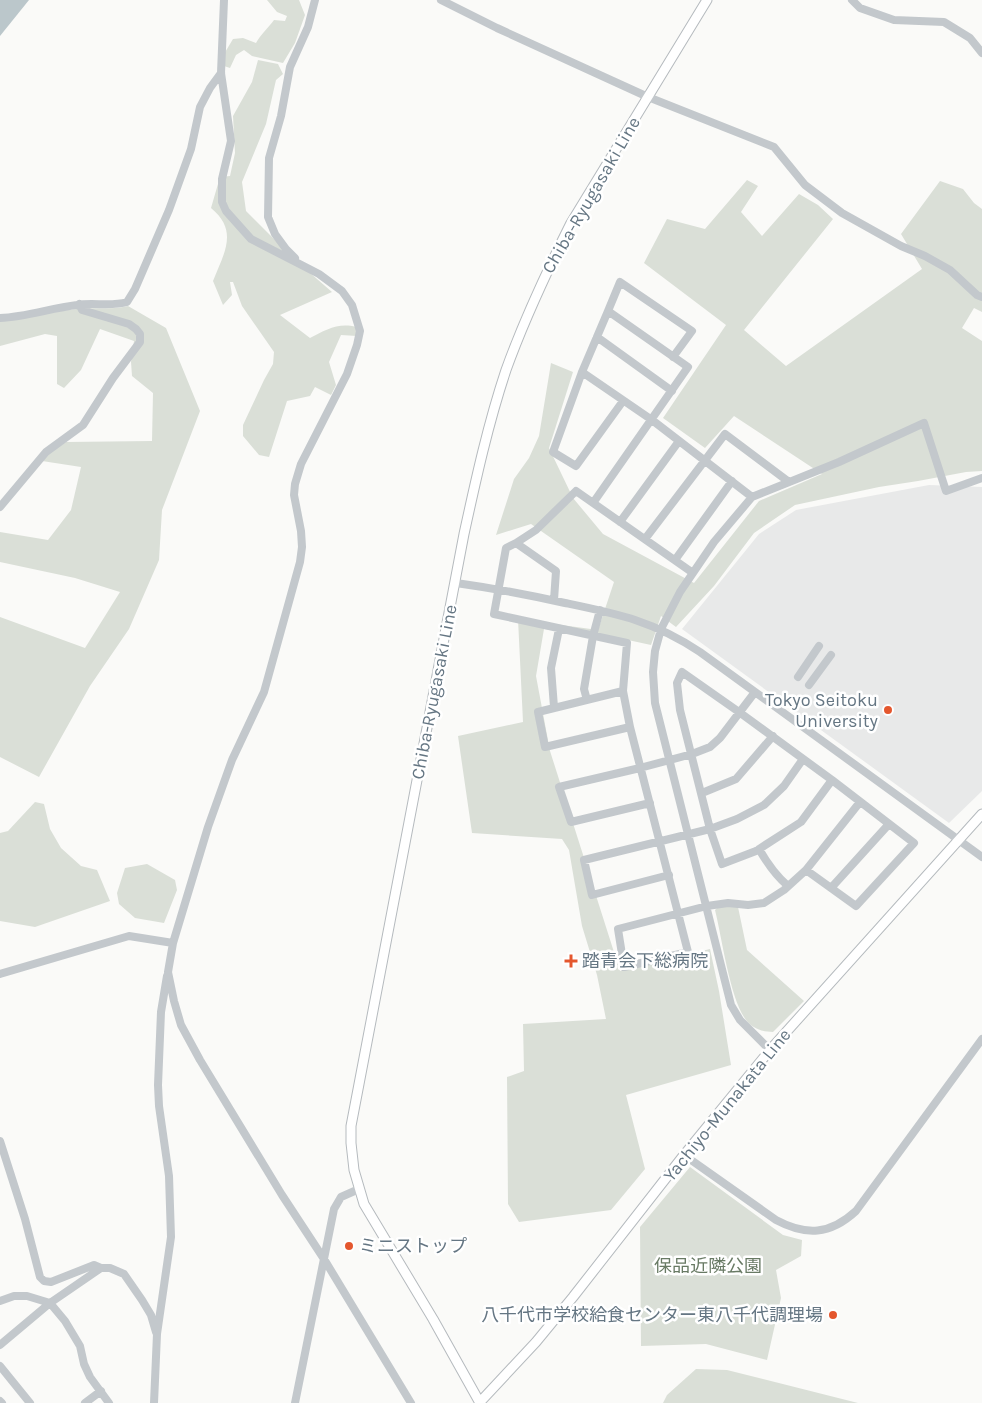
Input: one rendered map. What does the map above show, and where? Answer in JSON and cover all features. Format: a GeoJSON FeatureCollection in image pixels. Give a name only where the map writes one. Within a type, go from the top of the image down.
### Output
{"type":"FeatureCollection","features":[{"type":"Feature","properties":{"kind":"main road","name":"Chiba-Ryugasaki Line"},"geometry":{"type":"LineString","coordinates":[[480,1403],[433,1319],[373,1220],[358,1189],[351,1143],[352,1119],[480,460],[500,389],[522,327],[571,223],[707,0]]}},
{"type":"Feature","properties":{"kind":"main road","name":"Yachiyo-Munakata Line"},"geometry":{"type":"LineString","coordinates":[[480,1403],[536,1342],[573,1297],[684,1155],[770,1050],[982,814]]}},
{"type":"Feature","properties":{"kind":"street"},"geometry":{"type":"LineString","coordinates":[[154,1403],[157,1334],[170,1237],[169,1176],[159,1106],[158,1085],[161,1012],[168,972],[174,943],[211,818],[232,760],[264,692],[300,562],[302,547],[301,531],[294,495],[295,484],[301,464],[346,374],[360,331],[352,305],[342,291],[319,274],[251,239],[226,211],[222,202],[222,179],[231,141],[222,74],[224,0]]}},
{"type":"Feature","properties":{"kind":"street"},"geometry":{"type":"LineString","coordinates":[[302,265],[286,249],[275,234],[268,217],[267,189],[269,158],[290,67],[308,26],[315,0]]}},
{"type":"Feature","properties":{"kind":"street"},"geometry":{"type":"LineString","coordinates":[[441,0],[497,28],[648,97],[774,147],[805,185],[842,213],[901,246],[925,256],[950,270],[982,297]]}},
{"type":"Feature","properties":{"kind":"street"},"geometry":{"type":"LineString","coordinates":[[852,0],[860,8],[894,20],[944,22],[970,38],[982,53]]}},
{"type":"Feature","properties":{"kind":"street"},"geometry":{"type":"LineString","coordinates":[[0,318],[27,315],[79,304],[120,304],[127,302],[176,193],[191,149],[200,107],[210,88],[222,74]]}},
{"type":"Feature","properties":{"kind":"street"},"geometry":{"type":"LineString","coordinates":[[623,401],[576,466],[553,452],[582,372],[620,282],[692,331],[673,357]]}},
{"type":"Feature","properties":{"kind":"street"},"geometry":{"type":"LineString","coordinates":[[0,507],[46,452],[83,425],[113,378],[140,342],[140,334],[129,324],[82,310],[79,304]]}},
{"type":"Feature","properties":{"kind":"street"},"geometry":{"type":"LineString","coordinates":[[593,503],[688,367],[608,311]]}},
{"type":"Feature","properties":{"kind":"street"},"geometry":{"type":"LineString","coordinates":[[597,337],[672,391]]}},
{"type":"Feature","properties":{"kind":"street"},"geometry":{"type":"LineString","coordinates":[[582,372],[652,420],[752,496]]}},
{"type":"Feature","properties":{"kind":"street"},"geometry":{"type":"LineString","coordinates":[[770,1050],[740,1020],[731,1005],[687,834],[653,690],[655,651],[661,629],[680,592],[714,542],[752,496],[839,462],[924,423],[946,491],[982,478]]}},
{"type":"Feature","properties":{"kind":"street"},"geometry":{"type":"LineString","coordinates":[[645,539],[726,434],[789,482]]}},
{"type":"Feature","properties":{"kind":"street"},"geometry":{"type":"LineString","coordinates":[[620,522],[679,441]]}},
{"type":"Feature","properties":{"kind":"street"},"geometry":{"type":"LineString","coordinates":[[675,560],[732,481]]}},
{"type":"Feature","properties":{"kind":"street"},"geometry":{"type":"LineString","coordinates":[[694,573],[576,491],[536,530],[506,548],[494,614],[628,643],[623,692],[640,768],[669,875],[679,914],[688,952],[624,967],[618,929],[679,914],[707,906],[728,903],[748,905],[764,903],[806,870],[860,802]]}},
{"type":"Feature","properties":{"kind":"street"},"geometry":{"type":"LineString","coordinates":[[516,543],[556,571],[554,600]]}},
{"type":"Feature","properties":{"kind":"street"},"geometry":{"type":"LineString","coordinates":[[456,583],[600,610],[626,616],[661,629],[692,646],[982,857]]}},
{"type":"Feature","properties":{"kind":"street"},"geometry":{"type":"LineString","coordinates":[[587,700],[584,689],[593,636],[600,610]]}},
{"type":"Feature","properties":{"kind":"street"},"geometry":{"type":"LineString","coordinates":[[554,707],[551,668],[559,629]]}},
{"type":"Feature","properties":{"kind":"street"},"geometry":{"type":"LineString","coordinates":[[798,678],[819,646]]}},
{"type":"Feature","properties":{"kind":"street"},"geometry":{"type":"LineString","coordinates":[[809,685],[831,655]]}},
{"type":"Feature","properties":{"kind":"street"},"geometry":{"type":"LineString","coordinates":[[806,870],[856,906],[914,843],[832,780],[773,736],[682,672],[677,683],[680,710],[710,829],[722,864],[759,850],[801,822],[832,780]]}},
{"type":"Feature","properties":{"kind":"street"},"geometry":{"type":"LineString","coordinates":[[623,692],[538,712],[545,747],[630,727]]}},
{"type":"Feature","properties":{"kind":"street"},"geometry":{"type":"LineString","coordinates":[[650,803],[571,822],[559,787],[640,768],[692,754],[710,747],[720,738],[755,692]]}},
{"type":"Feature","properties":{"kind":"street"},"geometry":{"type":"LineString","coordinates":[[702,793],[736,779],[773,736]]}},
{"type":"Feature","properties":{"kind":"street"},"geometry":{"type":"LineString","coordinates":[[669,875],[592,895],[584,860],[710,829],[737,819],[764,805],[784,786],[803,759]]}},
{"type":"Feature","properties":{"kind":"street"},"geometry":{"type":"LineString","coordinates":[[831,888],[889,824]]}},
{"type":"Feature","properties":{"kind":"street"},"geometry":{"type":"LineString","coordinates":[[759,850],[774,872],[788,886]]}},
{"type":"Feature","properties":{"kind":"street"},"geometry":{"type":"LineString","coordinates":[[0,974],[129,936],[174,943]]}},
{"type":"Feature","properties":{"kind":"street"},"geometry":{"type":"LineString","coordinates":[[168,972],[174,1001],[182,1025],[196,1052],[257,1155],[324,1259],[411,1403]]}},
{"type":"Feature","properties":{"kind":"street"},"geometry":{"type":"LineString","coordinates":[[684,1155],[762,1210],[796,1230],[816,1231],[837,1225],[856,1211],[982,1039]]}},
{"type":"Feature","properties":{"kind":"street"},"geometry":{"type":"LineString","coordinates":[[0,1141],[25,1219],[40,1277],[44,1281],[51,1282],[94,1265],[110,1268],[124,1274],[142,1300],[157,1334]]}},
{"type":"Feature","properties":{"kind":"street"},"geometry":{"type":"LineString","coordinates":[[295,1403],[337,1203],[341,1197],[358,1189]]}},
{"type":"Feature","properties":{"kind":"street"},"geometry":{"type":"LineString","coordinates":[[0,1345],[50,1304],[102,1268]]}},
{"type":"Feature","properties":{"kind":"street"},"geometry":{"type":"LineString","coordinates":[[0,1301],[14,1296],[27,1296],[50,1304],[65,1321],[80,1346],[84,1364],[90,1377],[109,1403]]}},
{"type":"Feature","properties":{"kind":"street"},"geometry":{"type":"LineString","coordinates":[[0,1366],[30,1403]]}},
{"type":"Feature","properties":{"kind":"street"},"geometry":{"type":"LineString","coordinates":[[85,1403],[101,1391]]}},
{"type":"Feature","properties":{"kind":"shaded area"},"geometry":{"type":"Polygon","coordinates":[[[0,0],[29,0],[0,36],[0,0]]]}},
{"type":"Feature","properties":{"kind":"shaded area","name":"Tokyo Seitoku University"},"geometry":{"type":"Polygon","coordinates":[[[929,485],[982,487],[982,791],[949,823],[682,629],[759,534],[796,510],[929,485]]]}},
{"type":"Feature","properties":{"kind":"green space"},"geometry":{"type":"Polygon","coordinates":[[[267,0],[299,0],[305,15],[295,43],[283,63],[252,56],[244,50],[236,55],[230,68],[224,66],[224,54],[233,39],[243,38],[256,43],[274,20],[285,21],[287,16],[277,12],[267,0]]]}},
{"type":"Feature","properties":{"kind":"green space"},"geometry":{"type":"Polygon","coordinates":[[[258,60],[278,64],[283,74],[276,80],[266,124],[242,182],[246,211],[294,259],[332,292],[280,315],[310,338],[344,325],[356,327],[357,336],[341,335],[329,362],[336,385],[331,395],[315,387],[310,396],[287,401],[269,457],[259,455],[243,436],[243,425],[273,364],[274,352],[242,306],[233,282],[230,282],[232,295],[223,305],[213,281],[225,252],[227,234],[225,225],[211,208],[220,177],[230,176],[235,153],[233,116],[252,82],[258,60]]]}},
{"type":"Feature","properties":{"kind":"green space"},"geometry":{"type":"Polygon","coordinates":[[[747,180],[758,186],[741,212],[762,236],[799,194],[818,205],[833,219],[744,330],[786,366],[922,269],[901,234],[940,181],[963,189],[974,203],[982,209],[982,312],[974,308],[962,328],[982,341],[982,471],[879,487],[795,505],[754,533],[714,586],[676,627],[661,616],[651,645],[605,635],[544,629],[536,676],[550,751],[620,971],[710,949],[731,1065],[626,1095],[645,1169],[611,1210],[519,1222],[508,1204],[507,1077],[524,1071],[523,1024],[606,1019],[597,975],[582,926],[569,850],[562,839],[472,833],[458,736],[523,722],[518,619],[598,630],[614,582],[531,524],[496,535],[514,479],[529,458],[539,436],[551,363],[573,372],[549,448],[573,498],[603,534],[694,583],[759,501],[822,474],[734,416],[705,448],[663,418],[726,325],[644,263],[667,219],[705,229],[747,180]]]}},
{"type":"Feature","properties":{"kind":"green space"},"geometry":{"type":"Polygon","coordinates":[[[128,306],[166,328],[200,411],[162,510],[159,560],[129,629],[90,686],[39,777],[0,757],[0,617],[85,648],[120,592],[75,578],[0,562],[0,532],[48,540],[71,510],[81,467],[42,461],[48,454],[66,442],[152,441],[153,393],[132,376],[131,362],[134,341],[100,329],[81,370],[64,388],[57,384],[57,336],[45,334],[0,346],[0,321],[83,308],[128,306]]]}},
{"type":"Feature","properties":{"kind":"green space"},"geometry":{"type":"Polygon","coordinates":[[[35,802],[44,804],[50,829],[61,848],[81,866],[97,870],[110,901],[35,927],[0,921],[0,833],[8,831],[35,802]]]}},
{"type":"Feature","properties":{"kind":"green space"},"geometry":{"type":"Polygon","coordinates":[[[147,864],[175,880],[177,890],[164,923],[135,918],[119,904],[117,893],[125,868],[147,864]]]}},
{"type":"Feature","properties":{"kind":"green space"},"geometry":{"type":"Polygon","coordinates":[[[728,905],[738,907],[747,950],[804,1001],[773,1032],[752,1026],[746,1020],[735,998],[715,910],[718,907],[728,905]]]}},
{"type":"Feature","properties":{"kind":"green space","name":"保品近隣公園"},"geometry":{"type":"Polygon","coordinates":[[[690,1167],[783,1235],[802,1240],[801,1256],[776,1270],[781,1298],[767,1360],[706,1344],[641,1346],[640,1227],[690,1167]]]}},
{"type":"Feature","properties":{"kind":"green space"},"geometry":{"type":"Polygon","coordinates":[[[696,1369],[727,1370],[858,1403],[663,1403],[667,1395],[696,1369]]]}},
{"type":"Feature","properties":{"kind":"place","name":"Tokyo Seitoku University"},"geometry":{"type":"Point","coordinates":[888,710]}},
{"type":"Feature","properties":{"kind":"place","name":"踏青会下総病院"},"geometry":{"type":"Point","coordinates":[571,961]}},
{"type":"Feature","properties":{"kind":"place","name":"ミニストップ"},"geometry":{"type":"Point","coordinates":[349,1246]}},
{"type":"Feature","properties":{"kind":"place","name":"八千代市学校給食センター東八千代調理場"},"geometry":{"type":"Point","coordinates":[833,1315]}}]}
